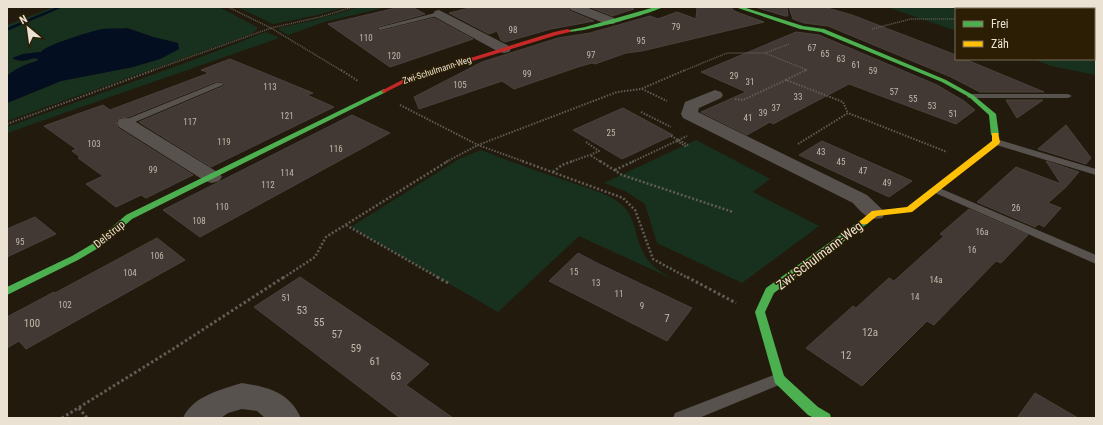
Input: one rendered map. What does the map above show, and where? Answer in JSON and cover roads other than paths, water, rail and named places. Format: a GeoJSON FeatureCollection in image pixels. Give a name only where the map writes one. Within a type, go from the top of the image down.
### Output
{"type":"FeatureCollection","features":[{"type":"Feature","properties":{"kind":"street"},"geometry":{"type":"LineString","coordinates":[[575,7],[610,21]]}},
{"type":"Feature","properties":{"kind":"street","name":"Zwi-Schulmann-Weg"},"geometry":{"type":"LineString","coordinates":[[376,95],[408,79],[504,48],[556,33],[585,29],[660,7]]}},
{"type":"Feature","properties":{"kind":"street"},"geometry":{"type":"LineString","coordinates":[[738,7],[802,28],[822,30],[944,81],[971,96],[992,114],[996,142],[937,190],[909,210],[875,212]]}},
{"type":"Feature","properties":{"kind":"street"},"geometry":{"type":"LineString","coordinates":[[439,14],[504,48]]}},
{"type":"Feature","properties":{"kind":"street","name":"Delstrup"},"geometry":{"type":"LineString","coordinates":[[7,291],[75,258],[97,245],[129,217],[376,95]]}},
{"type":"Feature","properties":{"kind":"street","name":"Zwi-Schulmann-Weg"},"geometry":{"type":"LineString","coordinates":[[715,95],[691,105],[689,114],[860,200],[875,212],[770,291],[760,312],[779,379]]}},
{"type":"Feature","properties":{"kind":"street"},"geometry":{"type":"LineString","coordinates":[[125,123],[212,177]]}},
{"type":"Feature","properties":{"kind":"street"},"geometry":{"type":"LineString","coordinates":[[779,379],[813,411],[825,418]]}},
{"type":"Feature","properties":{"kind":"street"},"geometry":{"type":"LineString","coordinates":[[198,418],[219,403],[242,396],[264,399],[286,418]]}},
{"type":"Feature","properties":{"kind":"lane"},"geometry":{"type":"LineString","coordinates":[[380,28],[439,14]]}},
{"type":"Feature","properties":{"kind":"lane"},"geometry":{"type":"LineString","coordinates":[[125,123],[219,85]]}},
{"type":"Feature","properties":{"kind":"lane"},"geometry":{"type":"LineString","coordinates":[[971,96],[1068,96]]}},
{"type":"Feature","properties":{"kind":"lane"},"geometry":{"type":"LineString","coordinates":[[996,142],[1096,172]]}},
{"type":"Feature","properties":{"kind":"lane"},"geometry":{"type":"LineString","coordinates":[[937,190],[1096,260]]}},
{"type":"Feature","properties":{"kind":"lane"},"geometry":{"type":"LineString","coordinates":[[681,418],[779,379]]}},
{"type":"Feature","properties":{"kind":"water"},"geometry":{"type":"Polygon","coordinates":[[[127,28],[153,37],[178,43],[179,49],[160,59],[133,67],[61,81],[7,103],[7,76],[25,65],[37,61],[38,59],[34,58],[21,61],[12,58],[23,54],[41,52],[59,42],[97,30],[127,28]]]}},
{"type":"Feature","properties":{"kind":"waterway"},"geometry":{"type":"LineString","coordinates":[[7,30],[61,7]]}}]}
